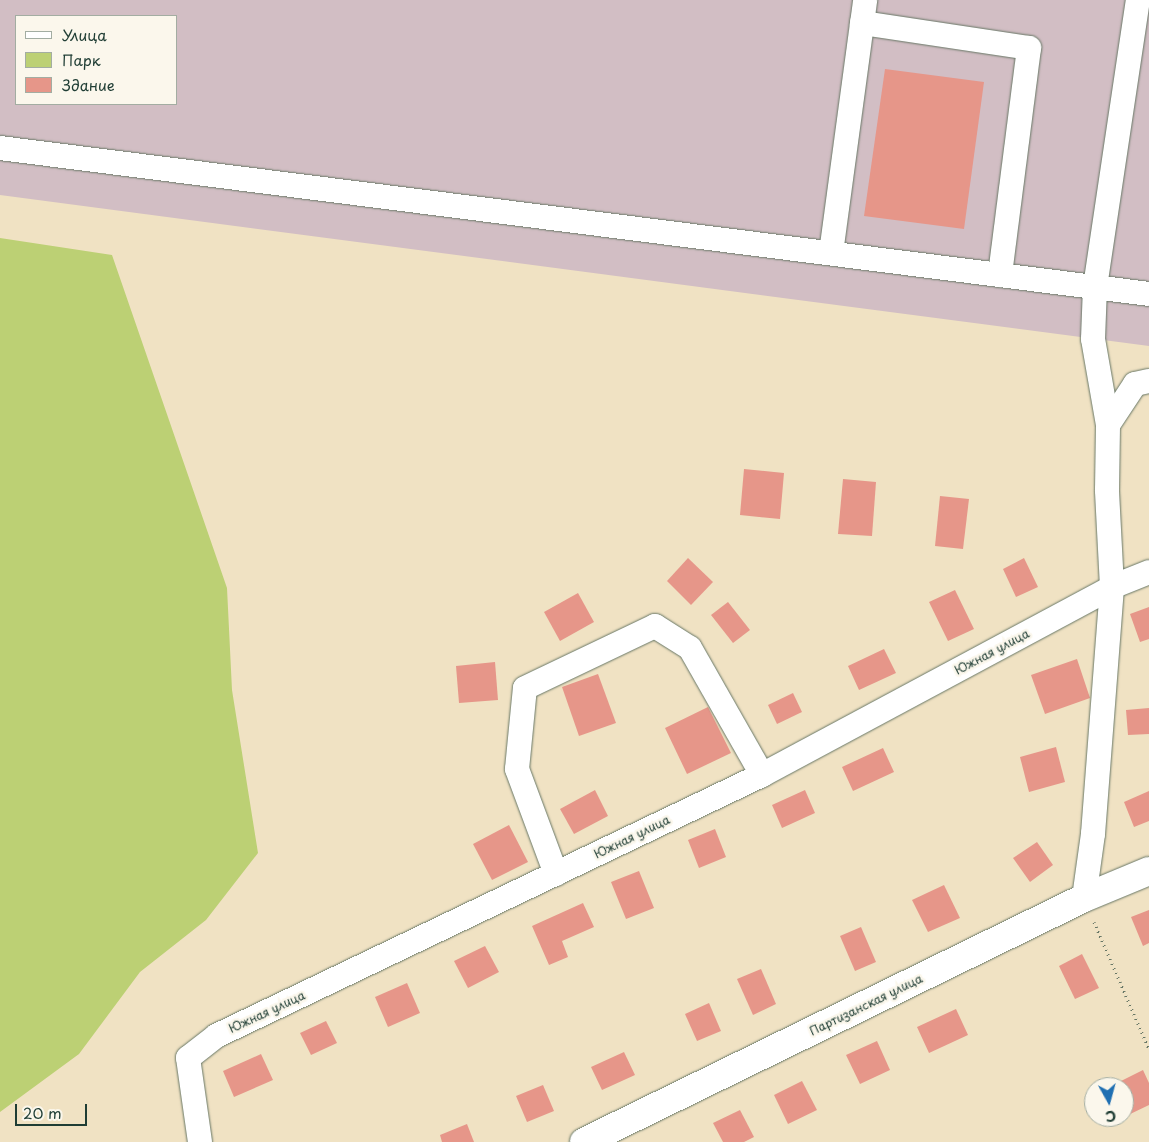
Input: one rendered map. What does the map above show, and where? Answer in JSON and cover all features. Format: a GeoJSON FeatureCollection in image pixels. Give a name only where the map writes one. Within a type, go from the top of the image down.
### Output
{"type":"FeatureCollection","features":[{"type":"Feature","properties":{"kind":"main road","name":"Партизанская улица"},"geometry":{"type":"LineString","coordinates":[[584,1142],[1084,898],[1149,871]]}},
{"type":"Feature","properties":{"kind":"street"},"geometry":{"type":"LineString","coordinates":[[831,253],[863,11],[1029,48],[1000,275]]}},
{"type":"Feature","properties":{"kind":"street"},"geometry":{"type":"LineString","coordinates":[[1084,898],[1093,834],[1112,587],[1107,490],[1108,425],[1093,339],[1095,287],[1141,14]]}},
{"type":"Feature","properties":{"kind":"street"},"geometry":{"type":"LineString","coordinates":[[0,148],[1149,294]]}},
{"type":"Feature","properties":{"kind":"street"},"geometry":{"type":"LineString","coordinates":[[1108,425],[1136,384],[1149,381]]}},
{"type":"Feature","properties":{"kind":"street","name":"Южная улица"},"geometry":{"type":"LineString","coordinates":[[200,1142],[188,1058],[216,1036],[762,775],[1112,587],[1149,572]]}},
{"type":"Feature","properties":{"kind":"street"},"geometry":{"type":"LineString","coordinates":[[556,874],[517,769],[525,688],[655,626],[690,648],[762,775]]}},
{"type":"Feature","properties":{"kind":"path"},"geometry":{"type":"LineString","coordinates":[[1084,898],[1149,1049]]}},
{"type":"Feature","properties":{"kind":"shaded area"},"geometry":{"type":"Polygon","coordinates":[[[0,0],[1149,0],[1149,346],[0,195],[0,0]]]}},
{"type":"Feature","properties":{"kind":"green space"},"geometry":{"type":"Polygon","coordinates":[[[0,238],[112,255],[227,588],[232,690],[258,853],[206,920],[140,972],[79,1054],[0,1112],[0,238]]]}},
{"type":"Feature","properties":{"kind":"building"},"geometry":{"type":"Polygon","coordinates":[[[885,69],[984,82],[964,229],[864,216],[885,69]]]}},
{"type":"Feature","properties":{"kind":"building"},"geometry":{"type":"Polygon","coordinates":[[[744,469],[784,473],[780,519],[740,515],[744,469]]]}},
{"type":"Feature","properties":{"kind":"building"},"geometry":{"type":"Polygon","coordinates":[[[843,479],[876,482],[872,536],[838,534],[843,479]]]}},
{"type":"Feature","properties":{"kind":"building"},"geometry":{"type":"Polygon","coordinates":[[[940,496],[969,499],[963,549],[935,546],[940,496]]]}},
{"type":"Feature","properties":{"kind":"building"},"geometry":{"type":"Polygon","coordinates":[[[688,558],[713,582],[691,605],[667,581],[688,558]]]}},
{"type":"Feature","properties":{"kind":"building"},"geometry":{"type":"Polygon","coordinates":[[[1024,558],[1038,587],[1016,597],[1003,569],[1024,558]]]}},
{"type":"Feature","properties":{"kind":"building"},"geometry":{"type":"Polygon","coordinates":[[[955,590],[974,629],[948,641],[929,602],[955,590]]]}},
{"type":"Feature","properties":{"kind":"building"},"geometry":{"type":"Polygon","coordinates":[[[578,593],[594,622],[560,641],[544,612],[578,593]]]}},
{"type":"Feature","properties":{"kind":"building"},"geometry":{"type":"Polygon","coordinates":[[[728,602],[750,630],[733,643],[711,615],[728,602]]]}},
{"type":"Feature","properties":{"kind":"building"},"geometry":{"type":"Polygon","coordinates":[[[1149,607],[1149,639],[1140,642],[1130,614],[1149,607]]]}},
{"type":"Feature","properties":{"kind":"building"},"geometry":{"type":"Polygon","coordinates":[[[884,649],[896,673],[859,690],[848,666],[884,649]]]}},
{"type":"Feature","properties":{"kind":"building"},"geometry":{"type":"Polygon","coordinates":[[[1077,659],[1090,698],[1045,714],[1031,675],[1077,659]]]}},
{"type":"Feature","properties":{"kind":"building"},"geometry":{"type":"Polygon","coordinates":[[[495,662],[498,700],[459,703],[456,666],[495,662]]]}},
{"type":"Feature","properties":{"kind":"building"},"geometry":{"type":"Polygon","coordinates":[[[598,674],[616,723],[579,736],[562,687],[598,674]]]}},
{"type":"Feature","properties":{"kind":"building"},"geometry":{"type":"Polygon","coordinates":[[[793,693],[802,712],[777,724],[768,705],[793,693]]]}},
{"type":"Feature","properties":{"kind":"building"},"geometry":{"type":"Polygon","coordinates":[[[708,707],[731,753],[687,774],[665,728],[708,707]]]}},
{"type":"Feature","properties":{"kind":"building"},"geometry":{"type":"Polygon","coordinates":[[[1149,708],[1149,734],[1128,735],[1126,710],[1149,708]]]}},
{"type":"Feature","properties":{"kind":"building"},"geometry":{"type":"Polygon","coordinates":[[[1056,747],[1065,782],[1029,792],[1020,757],[1056,747]]]}},
{"type":"Feature","properties":{"kind":"building"},"geometry":{"type":"Polygon","coordinates":[[[883,748],[894,772],[853,791],[842,767],[883,748]]]}},
{"type":"Feature","properties":{"kind":"building"},"geometry":{"type":"Polygon","coordinates":[[[595,790],[608,816],[574,834],[560,809],[595,790]]]}},
{"type":"Feature","properties":{"kind":"building"},"geometry":{"type":"Polygon","coordinates":[[[805,790],[815,813],[782,828],[772,805],[805,790]]]}},
{"type":"Feature","properties":{"kind":"building"},"geometry":{"type":"Polygon","coordinates":[[[1149,791],[1149,821],[1134,827],[1124,802],[1149,791]]]}},
{"type":"Feature","properties":{"kind":"building"},"geometry":{"type":"Polygon","coordinates":[[[509,825],[528,862],[492,880],[473,844],[509,825]]]}},
{"type":"Feature","properties":{"kind":"building"},"geometry":{"type":"Polygon","coordinates":[[[715,829],[726,857],[699,868],[688,840],[715,829]]]}},
{"type":"Feature","properties":{"kind":"building"},"geometry":{"type":"Polygon","coordinates":[[[1037,842],[1053,865],[1030,882],[1013,858],[1037,842]]]}},
{"type":"Feature","properties":{"kind":"building"},"geometry":{"type":"Polygon","coordinates":[[[639,871],[654,908],[626,919],[611,882],[639,871]]]}},
{"type":"Feature","properties":{"kind":"building"},"geometry":{"type":"Polygon","coordinates":[[[944,885],[960,918],[928,932],[912,900],[944,885]]]}},
{"type":"Feature","properties":{"kind":"building"},"geometry":{"type":"Polygon","coordinates":[[[583,903],[594,927],[562,941],[568,957],[549,965],[532,926],[583,903]]]}},
{"type":"Feature","properties":{"kind":"building"},"geometry":{"type":"Polygon","coordinates":[[[1149,910],[1149,943],[1143,946],[1131,917],[1149,910]]]}},
{"type":"Feature","properties":{"kind":"building"},"geometry":{"type":"Polygon","coordinates":[[[861,927],[876,962],[855,971],[840,936],[861,927]]]}},
{"type":"Feature","properties":{"kind":"building"},"geometry":{"type":"Polygon","coordinates":[[[485,946],[499,972],[468,988],[454,961],[485,946]]]}},
{"type":"Feature","properties":{"kind":"building"},"geometry":{"type":"Polygon","coordinates":[[[1082,954],[1099,988],[1075,999],[1059,966],[1082,954]]]}},
{"type":"Feature","properties":{"kind":"building"},"geometry":{"type":"Polygon","coordinates":[[[761,969],[776,1004],[753,1015],[737,979],[761,969]]]}},
{"type":"Feature","properties":{"kind":"building"},"geometry":{"type":"Polygon","coordinates":[[[407,983],[420,1013],[388,1027],[375,997],[407,983]]]}},
{"type":"Feature","properties":{"kind":"building"},"geometry":{"type":"Polygon","coordinates":[[[709,1003],[721,1031],[697,1041],[685,1014],[709,1003]]]}},
{"type":"Feature","properties":{"kind":"building"},"geometry":{"type":"Polygon","coordinates":[[[956,1009],[968,1035],[929,1053],[917,1027],[956,1009]]]}},
{"type":"Feature","properties":{"kind":"building"},"geometry":{"type":"Polygon","coordinates":[[[326,1021],[337,1043],[311,1055],[300,1033],[326,1021]]]}},
{"type":"Feature","properties":{"kind":"building"},"geometry":{"type":"Polygon","coordinates":[[[877,1041],[890,1070],[860,1084],[846,1055],[877,1041]]]}},
{"type":"Feature","properties":{"kind":"building"},"geometry":{"type":"Polygon","coordinates":[[[624,1052],[635,1075],[602,1090],[591,1067],[624,1052]]]}},
{"type":"Feature","properties":{"kind":"building"},"geometry":{"type":"Polygon","coordinates":[[[261,1054],[273,1080],[234,1097],[223,1071],[261,1054]]]}},
{"type":"Feature","properties":{"kind":"building"},"geometry":{"type":"Polygon","coordinates":[[[1143,1070],[1149,1083],[1149,1105],[1134,1112],[1134,1077],[1129,1077],[1143,1070]]]}},
{"type":"Feature","properties":{"kind":"building"},"geometry":{"type":"Polygon","coordinates":[[[802,1081],[817,1110],[788,1124],[774,1095],[802,1081]]]}},
{"type":"Feature","properties":{"kind":"building"},"geometry":{"type":"Polygon","coordinates":[[[543,1085],[554,1111],[527,1122],[516,1096],[543,1085]]]}},
{"type":"Feature","properties":{"kind":"building"},"geometry":{"type":"Polygon","coordinates":[[[740,1110],[754,1137],[744,1142],[723,1142],[713,1123],[740,1110]]]}},
{"type":"Feature","properties":{"kind":"building"},"geometry":{"type":"Polygon","coordinates":[[[467,1124],[474,1142],[442,1142],[440,1135],[467,1124]]]}}]}
